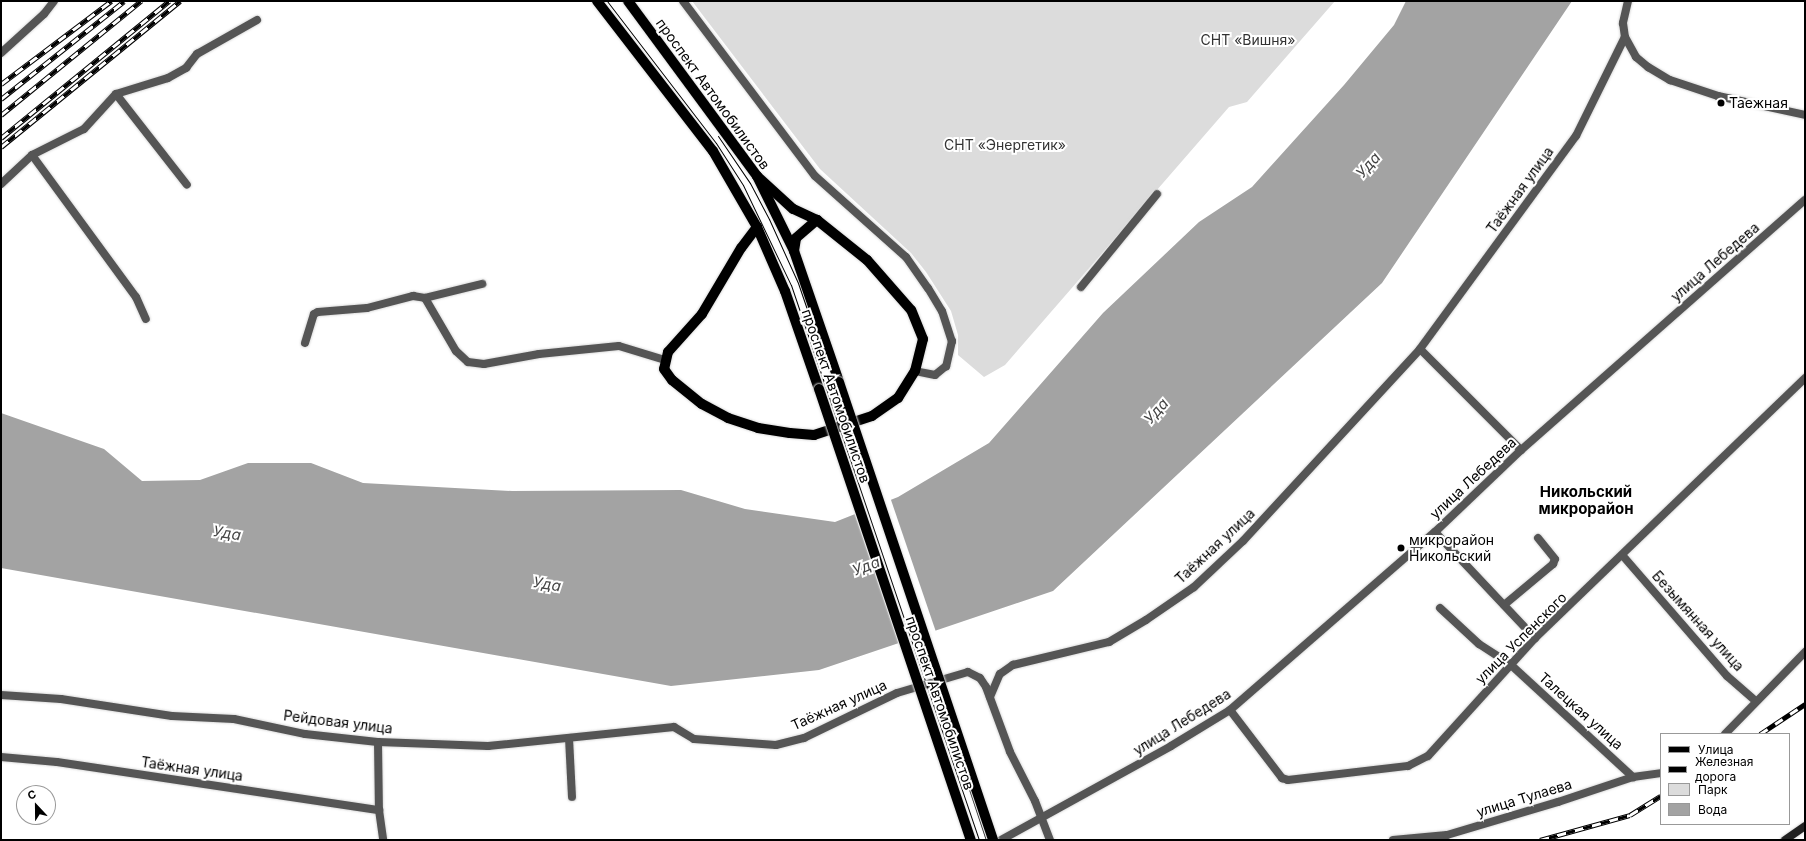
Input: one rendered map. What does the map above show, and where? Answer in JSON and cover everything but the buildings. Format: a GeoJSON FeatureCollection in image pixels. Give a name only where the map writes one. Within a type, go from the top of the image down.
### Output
{"type":"FeatureCollection","features":[{"type":"Feature","properties":{"kind":"main road","name":"проспект Автомобилистов"},"geometry":{"type":"LineString","coordinates":[[597,1],[713,151],[757,227],[785,291],[971,840]]}},
{"type":"Feature","properties":{"kind":"main road","name":"проспект Автомобилистов"},"geometry":{"type":"LineString","coordinates":[[628,1],[757,176],[794,251],[993,840]]}},
{"type":"Feature","properties":{"kind":"main road"},"geometry":{"type":"LineString","coordinates":[[757,176],[793,209],[817,220],[867,260],[911,310],[923,339],[915,371],[898,398],[872,416],[814,435],[758,428],[728,418],[702,404],[672,380],[664,369],[664,360],[676,342],[702,314],[741,248],[757,227]]}},
{"type":"Feature","properties":{"kind":"main road"},"geometry":{"type":"LineString","coordinates":[[794,251],[796,238],[817,220]]}},
{"type":"Feature","properties":{"kind":"main road"},"geometry":{"type":"LineString","coordinates":[[1786,840],[1805,826]]}},
{"type":"Feature","properties":{"kind":"street"},"geometry":{"type":"LineString","coordinates":[[1,53],[44,14],[54,1]]}},
{"type":"Feature","properties":{"kind":"street"},"geometry":{"type":"LineString","coordinates":[[684,1],[815,176],[906,257],[928,288],[942,311],[952,341],[946,366],[935,375],[915,371]]}},
{"type":"Feature","properties":{"kind":"street"},"geometry":{"type":"LineString","coordinates":[[1628,1],[1623,23],[1625,37],[1636,57],[1670,80],[1718,96],[1805,115]]}},
{"type":"Feature","properties":{"kind":"street"},"geometry":{"type":"LineString","coordinates":[[1,184],[32,155],[84,129],[116,94],[168,78],[186,68],[196,54],[256,20]]}},
{"type":"Feature","properties":{"kind":"street","name":"Таёжная улица"},"geometry":{"type":"LineString","coordinates":[[990,696],[1000,674],[1013,665],[1108,642],[1146,620],[1194,587],[1243,541],[1420,349],[1576,136],[1625,37]]}},
{"type":"Feature","properties":{"kind":"street"},"geometry":{"type":"LineString","coordinates":[[116,94],[187,185]]}},
{"type":"Feature","properties":{"kind":"street"},"geometry":{"type":"LineString","coordinates":[[32,155],[136,297],[146,319]]}},
{"type":"Feature","properties":{"kind":"street"},"geometry":{"type":"LineString","coordinates":[[1081,287],[1157,194]]}},
{"type":"Feature","properties":{"kind":"street","name":"улица Лебедева"},"geometry":{"type":"LineString","coordinates":[[1001,840],[1170,746],[1230,710],[1436,532],[1521,450],[1805,200]]}},
{"type":"Feature","properties":{"kind":"street"},"geometry":{"type":"LineString","coordinates":[[305,343],[314,314],[318,312],[368,308],[413,296],[425,298],[482,284]]}},
{"type":"Feature","properties":{"kind":"street"},"geometry":{"type":"LineString","coordinates":[[425,298],[456,351],[468,362],[484,364],[539,354],[619,346],[664,360]]}},
{"type":"Feature","properties":{"kind":"street"},"geometry":{"type":"LineString","coordinates":[[1420,349],[1521,450]]}},
{"type":"Feature","properties":{"kind":"street","name":"улица Успенского"},"geometry":{"type":"LineString","coordinates":[[1230,710],[1282,778],[1288,780],[1408,766],[1428,756],[1535,638],[1623,556],[1805,378]]}},
{"type":"Feature","properties":{"kind":"street"},"geometry":{"type":"LineString","coordinates":[[1436,532],[1535,638]]}},
{"type":"Feature","properties":{"kind":"street"},"geometry":{"type":"LineString","coordinates":[[1504,606],[1553,564],[1555,559],[1538,538]]}},
{"type":"Feature","properties":{"kind":"street","name":"Безымянная улица"},"geometry":{"type":"LineString","coordinates":[[1623,556],[1727,676],[1756,701]]}},
{"type":"Feature","properties":{"kind":"street","name":"Талецкая улица"},"geometry":{"type":"LineString","coordinates":[[1440,608],[1479,644],[1511,665],[1633,776]]}},
{"type":"Feature","properties":{"kind":"street"},"geometry":{"type":"LineString","coordinates":[[1726,733],[1805,652]]}},
{"type":"Feature","properties":{"kind":"street","name":"Таёжная улица"},"geometry":{"type":"LineString","coordinates":[[674,727],[694,739],[776,745],[804,738],[897,693],[968,672],[980,678],[990,696]]}},
{"type":"Feature","properties":{"kind":"street","name":"Рейдовая улица"},"geometry":{"type":"LineString","coordinates":[[1,695],[61,699],[172,716],[234,720],[305,734],[378,742],[488,746],[674,727]]}},
{"type":"Feature","properties":{"kind":"street"},"geometry":{"type":"LineString","coordinates":[[990,696],[1004,738],[1035,801],[1050,840]]}},
{"type":"Feature","properties":{"kind":"street"},"geometry":{"type":"LineString","coordinates":[[569,738],[572,797]]}},
{"type":"Feature","properties":{"kind":"street"},"geometry":{"type":"LineString","coordinates":[[378,742],[378,810],[383,840]]}},
{"type":"Feature","properties":{"kind":"street","name":"Таёжная улица"},"geometry":{"type":"LineString","coordinates":[[1,756],[57,762],[378,810]]}},
{"type":"Feature","properties":{"kind":"street","name":"улица Тулаева"},"geometry":{"type":"LineString","coordinates":[[1393,840],[1447,835],[1558,802],[1633,776],[1660,774]]}},
{"type":"Feature","properties":{"kind":"green space","name":"СНТ «Энергетик»"},"geometry":{"type":"Polygon","coordinates":[[[692,1],[1335,1],[1247,102],[1229,107],[1005,365],[984,377],[958,355],[958,335],[951,311],[926,272],[911,253],[820,169],[692,1]]]}},
{"type":"Feature","properties":{"kind":"water","name":"Уда"},"geometry":{"type":"Polygon","coordinates":[[[1406,1],[1572,1],[1382,283],[1053,591],[819,670],[671,686],[1,568],[1,413],[104,449],[142,481],[200,480],[248,463],[311,463],[363,483],[512,491],[681,490],[745,509],[835,522],[898,497],[989,443],[1103,313],[1199,222],[1252,187],[1344,85],[1394,25],[1406,1]]]}},
{"type":"Feature","properties":{"kind":"pier"},"geometry":{"type":"Polygon","coordinates":[[[890,497],[936,632],[899,645],[854,512],[890,497]]]}},
{"type":"Feature","properties":{"kind":"tram line"},"geometry":{"type":"LineString","coordinates":[[607,1],[716,143],[743,185],[791,285],[979,840]]}},
{"type":"Feature","properties":{"kind":"tram line"},"geometry":{"type":"LineString","coordinates":[[718,136],[750,183],[769,219],[798,283],[822,353]]}},
{"type":"Feature","properties":{"kind":"tram line"},"geometry":{"type":"LineString","coordinates":[[962,768],[986,840]]}},
{"type":"Feature","properties":{"kind":"railway"},"geometry":{"type":"LineString","coordinates":[[1,84],[111,1]]}},
{"type":"Feature","properties":{"kind":"railway"},"geometry":{"type":"LineString","coordinates":[[1,99],[124,1]]}},
{"type":"Feature","properties":{"kind":"railway"},"geometry":{"type":"LineString","coordinates":[[1,115],[141,1]]}},
{"type":"Feature","properties":{"kind":"railway"},"geometry":{"type":"LineString","coordinates":[[1,138],[169,1]]}},
{"type":"Feature","properties":{"kind":"railway"},"geometry":{"type":"LineString","coordinates":[[1,147],[180,1]]}},
{"type":"Feature","properties":{"kind":"railway"},"geometry":{"type":"LineString","coordinates":[[1762,733],[1805,704]]}},
{"type":"Feature","properties":{"kind":"railway"},"geometry":{"type":"LineString","coordinates":[[1540,840],[1630,815],[1660,797]]}},
{"type":"Feature","properties":{"kind":"place","name":"Таежная"},"geometry":{"type":"Point","coordinates":[1721,103]}},
{"type":"Feature","properties":{"kind":"place","name":"микрорайон Никольский"},"geometry":{"type":"Point","coordinates":[1401,548]}},
{"type":"Feature","properties":{"kind":"district","name":"Никольский микрорайон"},"geometry":{"type":"Point","coordinates":[1586,500]}},
{"type":"Feature","properties":{"kind":"park label","name":"СНТ «Вишня»"},"geometry":{"type":"Point","coordinates":[1248,40]}}]}
